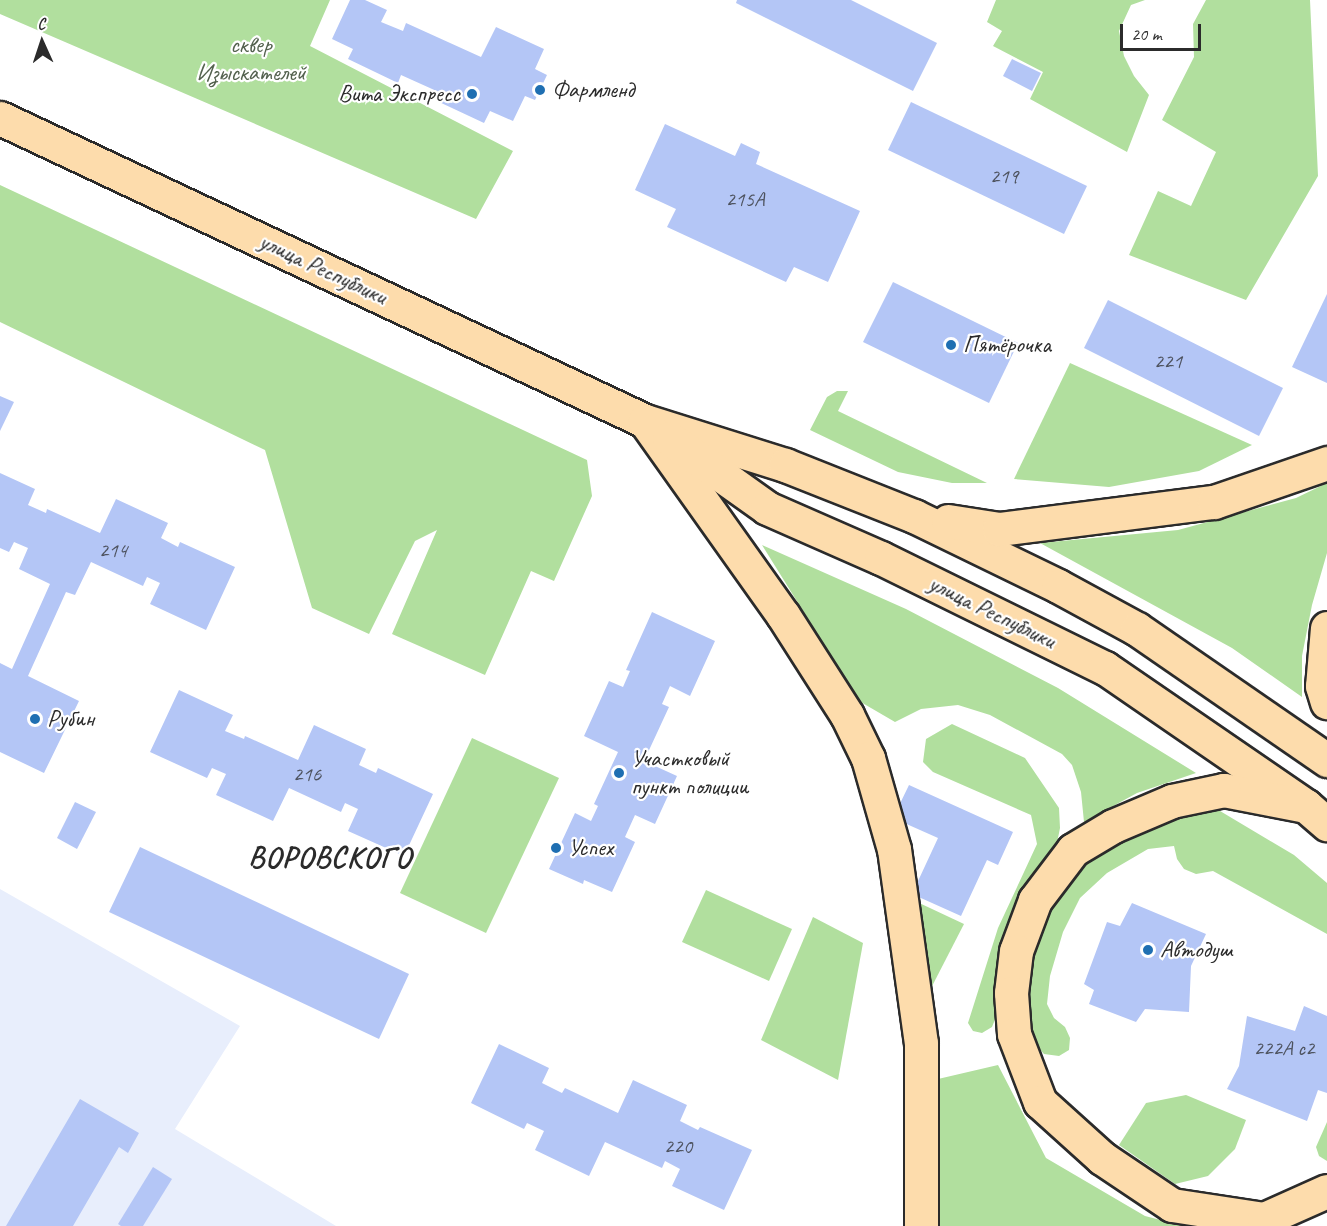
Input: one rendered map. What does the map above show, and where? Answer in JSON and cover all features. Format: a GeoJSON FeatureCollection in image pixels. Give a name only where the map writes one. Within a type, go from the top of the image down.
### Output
{"type":"FeatureCollection","features":[{"type":"Feature","properties":{"kind":"main road","name":"улица Республики"},"geometry":{"type":"LineString","coordinates":[[0,118],[645,421],[785,465],[914,516],[1058,585],[1137,629],[1327,760]]}},
{"type":"Feature","properties":{"kind":"main road","name":"улица Республики"},"geometry":{"type":"LineString","coordinates":[[645,421],[767,508],[881,558],[1105,668],[1316,815]]}},
{"type":"Feature","properties":{"kind":"main road"},"geometry":{"type":"LineString","coordinates":[[645,421],[783,615],[847,715],[868,758],[894,849],[921,1043],[921,1226]]}},
{"type":"Feature","properties":{"kind":"main road"},"geometry":{"type":"LineString","coordinates":[[914,516],[999,529],[1093,519],[1214,502],[1327,463]]}},
{"type":"Feature","properties":{"kind":"main road"},"geometry":{"type":"LineString","coordinates":[[1327,628],[1322,686],[1327,702]]}},
{"type":"Feature","properties":{"kind":"main road"},"geometry":{"type":"LineString","coordinates":[[1316,815],[1224,790],[1172,801],[1113,826],[1073,850],[1035,900],[1016,951],[1011,993],[1014,1034],[1040,1102],[1102,1158],[1172,1205],[1264,1219],[1327,1191]]}},
{"type":"Feature","properties":{"kind":"shaded area"},"geometry":{"type":"Polygon","coordinates":[[[0,889],[240,1026],[175,1129],[336,1226],[0,1226],[0,889]]]}},
{"type":"Feature","properties":{"kind":"green space","name":"сквер Изыскателей"},"geometry":{"type":"Polygon","coordinates":[[[0,0],[330,0],[310,46],[513,151],[476,219],[0,14],[0,0]]]}},
{"type":"Feature","properties":{"kind":"green space"},"geometry":{"type":"Polygon","coordinates":[[[996,0],[1145,0],[1131,5],[1119,31],[1124,56],[1134,76],[1149,95],[1127,152],[1030,99],[1043,72],[993,46],[1002,31],[987,22],[996,0]]]}},
{"type":"Feature","properties":{"kind":"green space"},"geometry":{"type":"Polygon","coordinates":[[[1206,0],[1310,0],[1318,176],[1246,300],[1129,255],[1158,191],[1191,206],[1216,152],[1162,120],[1194,57],[1193,24],[1206,0]]]}},
{"type":"Feature","properties":{"kind":"green space"},"geometry":{"type":"Polygon","coordinates":[[[0,185],[587,460],[592,496],[554,581],[531,571],[485,675],[392,634],[437,530],[415,541],[369,634],[312,608],[265,450],[0,322],[0,185]]]}},
{"type":"Feature","properties":{"kind":"green space"},"geometry":{"type":"Polygon","coordinates":[[[1070,363],[1252,445],[1199,471],[1109,487],[1014,479],[1070,363]]]}},
{"type":"Feature","properties":{"kind":"green space"},"geometry":{"type":"Polygon","coordinates":[[[837,391],[848,391],[838,411],[987,483],[952,483],[898,472],[810,430],[827,397],[837,391]]]}},
{"type":"Feature","properties":{"kind":"green space"},"geometry":{"type":"Polygon","coordinates":[[[1327,483],[1327,553],[1312,605],[1302,656],[1302,697],[1232,648],[1040,543],[1178,530],[1296,498],[1327,483]]]}},
{"type":"Feature","properties":{"kind":"green space"},"geometry":{"type":"Polygon","coordinates":[[[762,545],[906,609],[1058,688],[1196,773],[1137,793],[1084,822],[1081,792],[1072,765],[1062,754],[990,715],[958,705],[921,709],[895,722],[859,701],[762,545]]]}},
{"type":"Feature","properties":{"kind":"green space"},"geometry":{"type":"Polygon","coordinates":[[[952,724],[1025,758],[1059,808],[1060,828],[1057,843],[1023,889],[1009,919],[1000,955],[996,1017],[992,1027],[982,1033],[973,1031],[968,1023],[998,928],[1037,844],[1031,815],[933,772],[923,762],[926,739],[952,724]]]}},
{"type":"Feature","properties":{"kind":"green space"},"geometry":{"type":"Polygon","coordinates":[[[472,738],[559,778],[486,933],[400,893],[472,738]]]}},
{"type":"Feature","properties":{"kind":"green space"},"geometry":{"type":"Polygon","coordinates":[[[1215,808],[1294,855],[1327,883],[1327,934],[1213,871],[1196,874],[1184,869],[1177,859],[1174,846],[1148,849],[1107,873],[1080,898],[1063,932],[1050,976],[1047,1004],[1054,1018],[1065,1027],[1070,1038],[1069,1050],[1059,1056],[1044,1054],[1034,1043],[1028,1012],[1028,977],[1034,941],[1048,906],[1073,872],[1108,846],[1183,814],[1215,808]]]}},
{"type":"Feature","properties":{"kind":"green space"},"geometry":{"type":"Polygon","coordinates":[[[706,890],[792,929],[769,981],[682,942],[706,890]]]}},
{"type":"Feature","properties":{"kind":"green space"},"geometry":{"type":"Polygon","coordinates":[[[915,901],[964,924],[928,994],[915,901]]]}},
{"type":"Feature","properties":{"kind":"green space"},"geometry":{"type":"Polygon","coordinates":[[[813,917],[863,943],[838,1080],[761,1040],[813,917]]]}},
{"type":"Feature","properties":{"kind":"green space"},"geometry":{"type":"Polygon","coordinates":[[[998,1065],[1046,1158],[1145,1216],[1184,1226],[936,1226],[938,1079],[998,1065]]]}},
{"type":"Feature","properties":{"kind":"green space"},"geometry":{"type":"Polygon","coordinates":[[[1186,1095],[1246,1120],[1235,1149],[1208,1176],[1175,1184],[1119,1145],[1146,1103],[1186,1095]]]}},
{"type":"Feature","properties":{"kind":"green space"},"geometry":{"type":"Polygon","coordinates":[[[1327,1122],[1327,1161],[1319,1156],[1316,1147],[1327,1122]]]}},
{"type":"Feature","properties":{"kind":"building"},"geometry":{"type":"Polygon","coordinates":[[[350,0],[365,0],[387,10],[381,22],[403,31],[406,23],[481,57],[496,27],[544,49],[535,69],[547,75],[535,100],[525,96],[513,121],[490,111],[484,123],[437,101],[441,93],[401,75],[398,83],[348,59],[353,49],[332,39],[350,0]]]}},
{"type":"Feature","properties":{"kind":"building"},"geometry":{"type":"Polygon","coordinates":[[[737,0],[851,0],[937,43],[913,91],[736,3],[737,0]]]}},
{"type":"Feature","properties":{"kind":"building"},"geometry":{"type":"Polygon","coordinates":[[[1012,59],[1041,73],[1032,91],[1003,76],[1012,59]]]}},
{"type":"Feature","properties":{"kind":"building"},"geometry":{"type":"Polygon","coordinates":[[[911,102],[1087,186],[1064,234],[888,150],[911,102]]]}},
{"type":"Feature","properties":{"kind":"building"},"geometry":{"type":"Polygon","coordinates":[[[665,124],[735,156],[741,143],[760,152],[756,164],[860,211],[828,282],[794,267],[786,282],[667,227],[676,209],[635,190],[665,124]]]}},
{"type":"Feature","properties":{"kind":"building"},"geometry":{"type":"Polygon","coordinates":[[[893,282],[1018,343],[989,403],[863,342],[893,282]]]}},
{"type":"Feature","properties":{"kind":"building"},"geometry":{"type":"Polygon","coordinates":[[[1327,294],[1327,383],[1292,367],[1327,294]]]}},
{"type":"Feature","properties":{"kind":"building"},"geometry":{"type":"Polygon","coordinates":[[[1108,300],[1283,388],[1259,436],[1084,348],[1108,300]]]}},
{"type":"Feature","properties":{"kind":"building"},"geometry":{"type":"Polygon","coordinates":[[[0,396],[14,402],[0,431],[0,396]]]}},
{"type":"Feature","properties":{"kind":"building"},"geometry":{"type":"Polygon","coordinates":[[[0,473],[35,489],[28,505],[46,513],[47,509],[100,533],[116,499],[168,523],[161,538],[178,547],[180,542],[235,567],[206,630],[150,604],[160,583],[147,577],[143,586],[91,562],[75,595],[66,592],[28,676],[79,701],[44,773],[0,752],[0,663],[12,669],[50,584],[19,569],[28,548],[14,542],[9,552],[0,548],[0,473]]]}},
{"type":"Feature","properties":{"kind":"building"},"geometry":{"type":"Polygon","coordinates":[[[652,612],[715,641],[690,696],[670,686],[662,704],[669,707],[644,761],[677,776],[655,824],[635,815],[625,837],[635,842],[612,892],[584,880],[583,884],[549,869],[575,813],[591,821],[598,806],[594,804],[618,752],[584,736],[609,681],[623,687],[630,671],[626,670],[652,612]]]}},
{"type":"Feature","properties":{"kind":"building"},"geometry":{"type":"Polygon","coordinates":[[[179,690],[233,715],[225,731],[244,739],[245,736],[298,760],[314,725],[366,749],[359,765],[376,773],[378,768],[433,794],[404,856],[348,831],[358,809],[345,803],[341,812],[289,788],[273,821],[216,795],[226,774],[212,768],[207,778],[150,752],[179,690]]]}},
{"type":"Feature","properties":{"kind":"building"},"geometry":{"type":"Polygon","coordinates":[[[909,785],[1013,832],[998,865],[987,860],[961,916],[912,894],[938,838],[893,818],[909,785]]]}},
{"type":"Feature","properties":{"kind":"building"},"geometry":{"type":"Polygon","coordinates":[[[75,802],[96,812],[77,849],[57,838],[75,802]]]}},
{"type":"Feature","properties":{"kind":"building"},"geometry":{"type":"Polygon","coordinates":[[[140,847],[409,974],[379,1039],[109,912],[140,847]]]}},
{"type":"Feature","properties":{"kind":"building","name":"Автодуш"},"geometry":{"type":"Polygon","coordinates":[[[1132,903],[1206,934],[1191,966],[1189,1012],[1145,1009],[1136,1022],[1089,1004],[1094,990],[1084,984],[1107,922],[1120,926],[1132,903]]]}},
{"type":"Feature","properties":{"kind":"building"},"geometry":{"type":"Polygon","coordinates":[[[1304,1006],[1327,1016],[1327,1093],[1318,1090],[1307,1121],[1227,1089],[1239,1066],[1247,1016],[1295,1031],[1304,1006]]]}},
{"type":"Feature","properties":{"kind":"building"},"geometry":{"type":"Polygon","coordinates":[[[499,1044],[549,1068],[542,1083],[562,1093],[565,1088],[618,1113],[633,1080],[687,1105],[680,1121],[698,1130],[700,1127],[752,1150],[724,1210],[672,1186],[680,1169],[665,1161],[662,1168],[605,1142],[589,1176],[535,1150],[544,1131],[527,1123],[524,1129],[471,1103],[499,1044]]]}},
{"type":"Feature","properties":{"kind":"building"},"geometry":{"type":"Polygon","coordinates":[[[80,1099],[139,1133],[128,1153],[119,1147],[73,1226],[6,1226],[80,1099]]]}},
{"type":"Feature","properties":{"kind":"building"},"geometry":{"type":"Polygon","coordinates":[[[153,1167],[172,1179],[143,1226],[121,1226],[118,1224],[153,1167]]]}},
{"type":"Feature","properties":{"kind":"place","name":"Фармленд"},"geometry":{"type":"Point","coordinates":[540,90]}},
{"type":"Feature","properties":{"kind":"place","name":"Вита Экспресс"},"geometry":{"type":"Point","coordinates":[472,94]}},
{"type":"Feature","properties":{"kind":"place","name":"Пятёрочка"},"geometry":{"type":"Point","coordinates":[951,345]}},
{"type":"Feature","properties":{"kind":"place","name":"Рубин"},"geometry":{"type":"Point","coordinates":[35,719]}},
{"type":"Feature","properties":{"kind":"place","name":"Участковый пункт полиции"},"geometry":{"type":"Point","coordinates":[619,773]}},
{"type":"Feature","properties":{"kind":"place","name":"Успех"},"geometry":{"type":"Point","coordinates":[556,848]}},
{"type":"Feature","properties":{"kind":"place","name":"Автодуш"},"geometry":{"type":"Point","coordinates":[1148,950]}},
{"type":"Feature","properties":{"kind":"district","name":"ВОРОВСКОГО"},"geometry":{"type":"Point","coordinates":[330,857]}}]}
